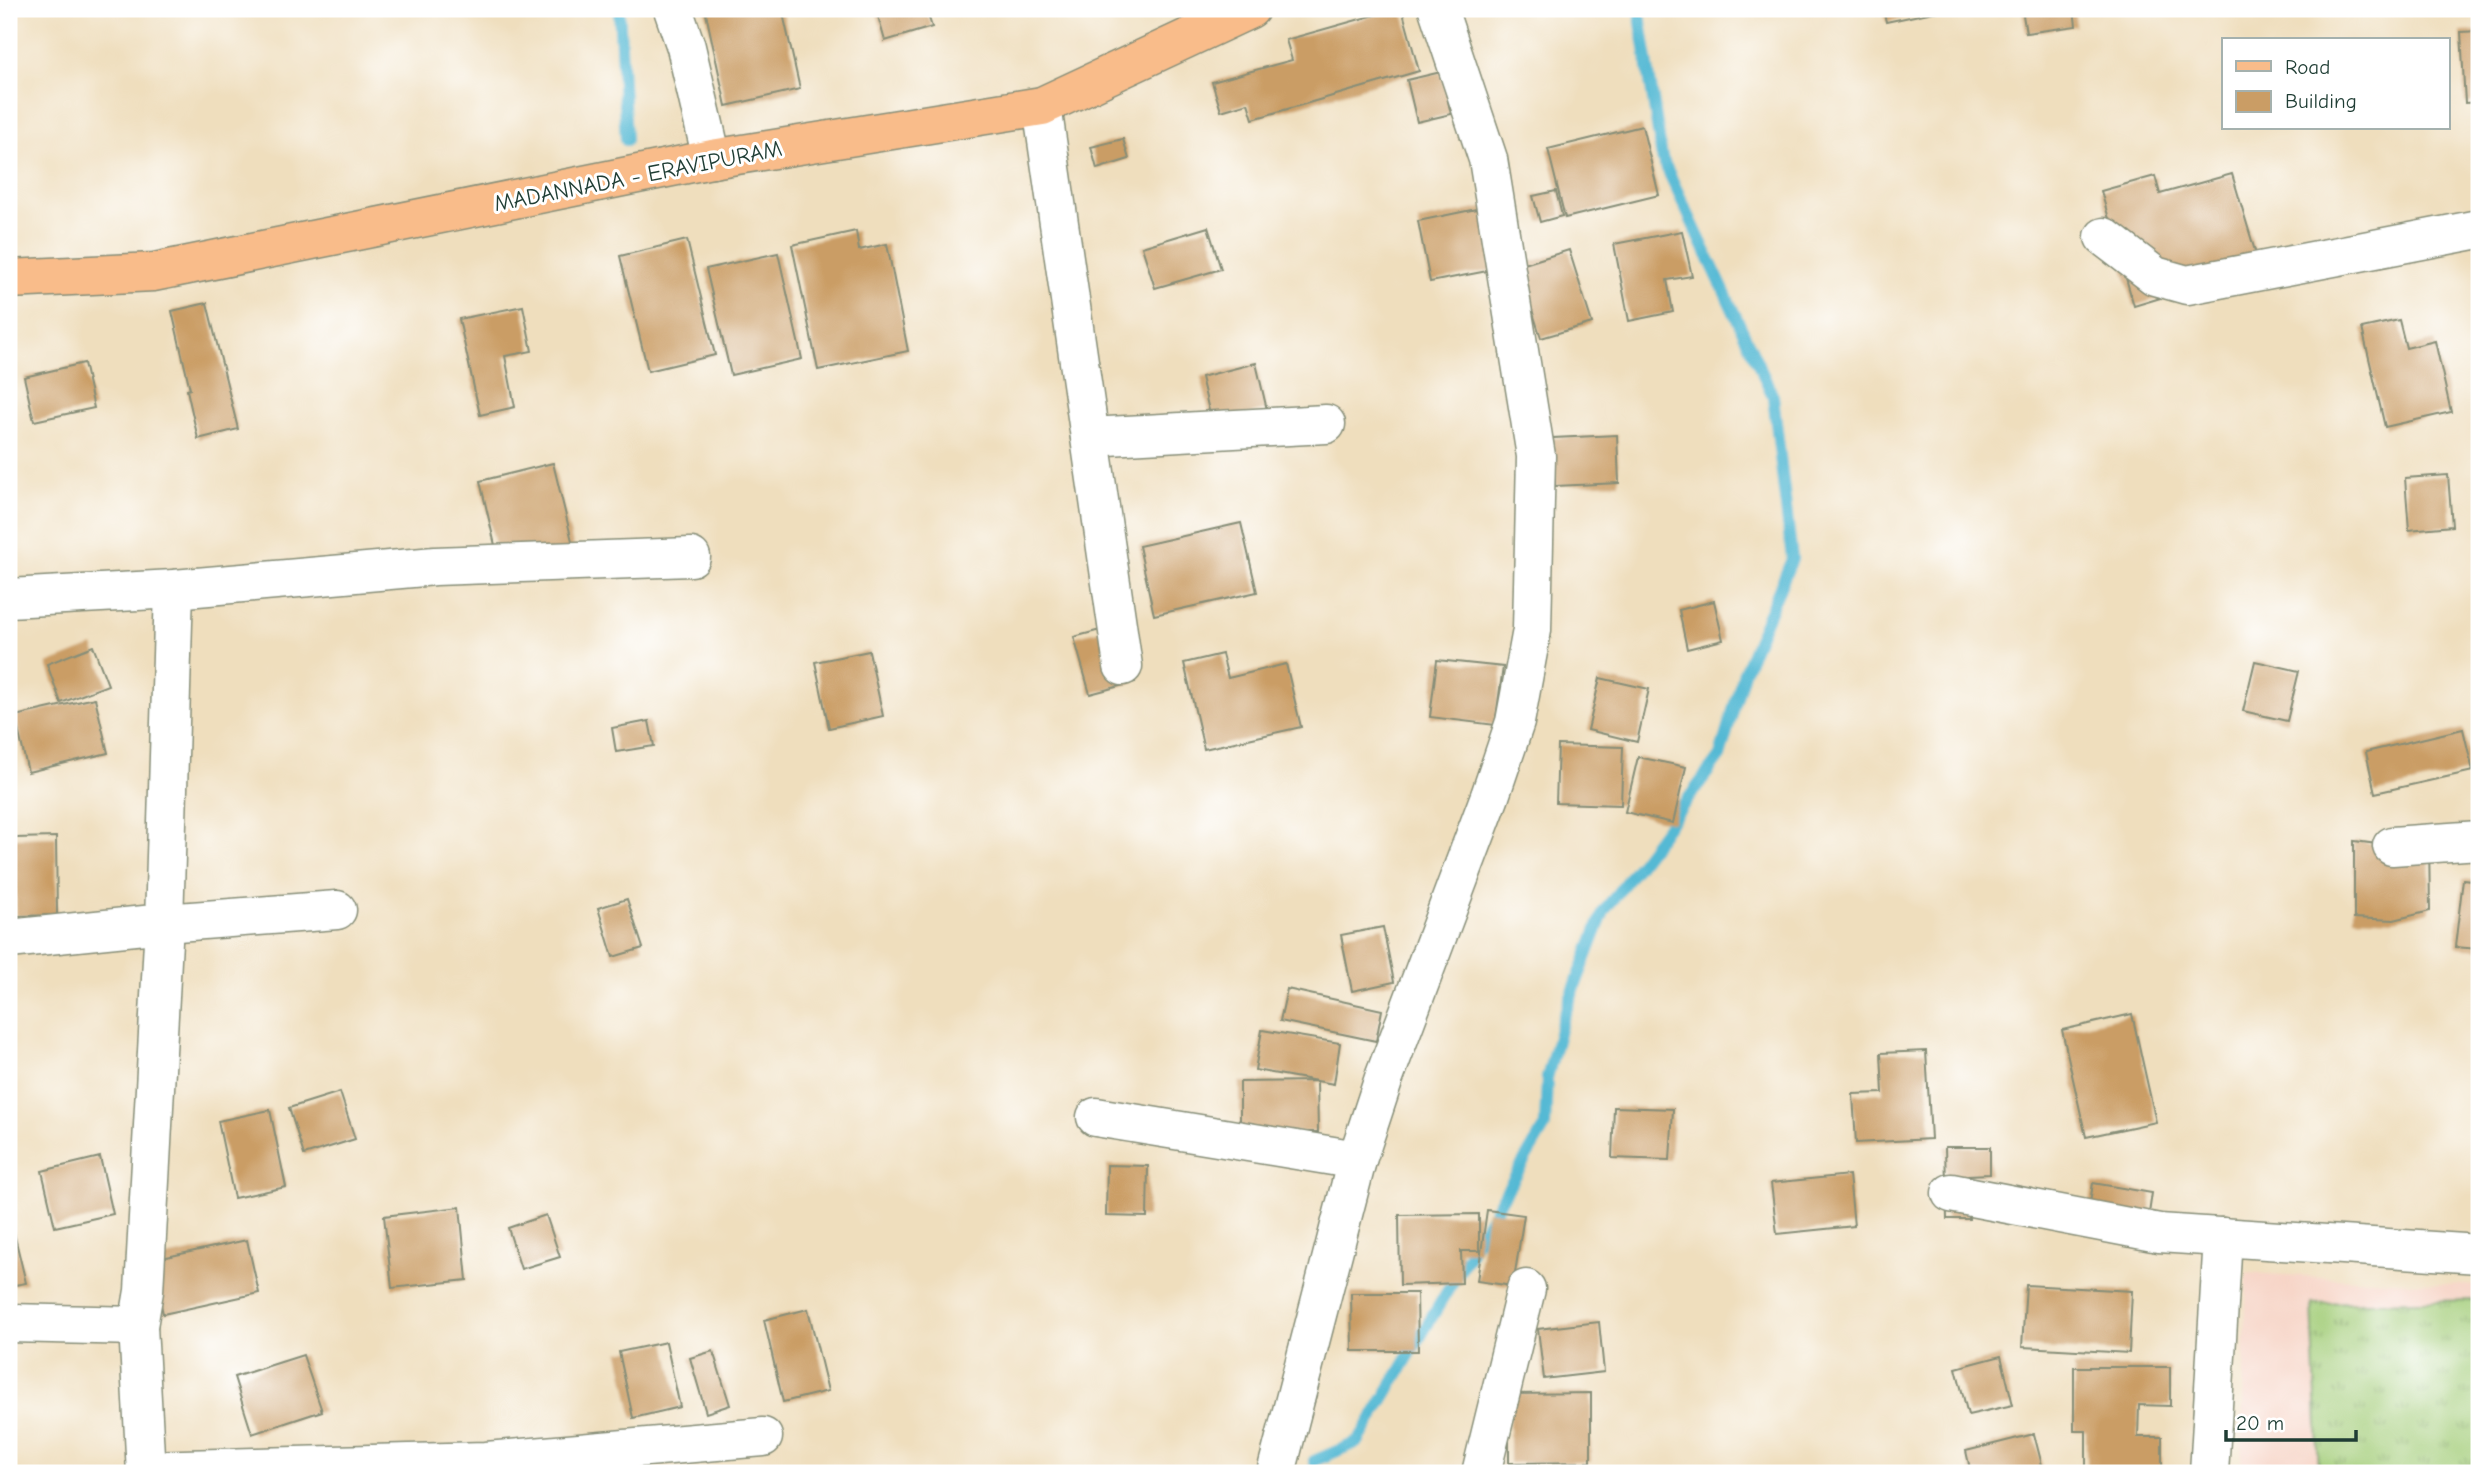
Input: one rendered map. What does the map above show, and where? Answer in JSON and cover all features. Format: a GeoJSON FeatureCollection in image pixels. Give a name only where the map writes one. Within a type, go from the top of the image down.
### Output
{"type":"FeatureCollection","features":[{"type":"Feature","properties":{"kind":"main road","name":"MADANNADA - ERAVIPURAM"},"geometry":{"type":"LineString","coordinates":[[9,279],[154,272],[712,159],[1042,106],[1250,9]]}},
{"type":"Feature","properties":{"kind":"street"},"geometry":{"type":"LineString","coordinates":[[673,9],[686,47],[712,159]]}},
{"type":"Feature","properties":{"kind":"street"},"geometry":{"type":"LineString","coordinates":[[1276,1473],[1357,1160],[1384,1078],[1499,771],[1515,722],[1532,630],[1535,443],[1488,159],[1438,9]]}},
{"type":"Feature","properties":{"kind":"street"},"geometry":{"type":"LineString","coordinates":[[1042,106],[1123,666]]}},
{"type":"Feature","properties":{"kind":"street"},"geometry":{"type":"LineString","coordinates":[[2104,237],[2155,276],[2188,285],[2479,229]]}},
{"type":"Feature","properties":{"kind":"street"},"geometry":{"type":"LineString","coordinates":[[1090,437],[1326,424]]}},
{"type":"Feature","properties":{"kind":"street"},"geometry":{"type":"LineString","coordinates":[[9,598],[174,589],[435,566],[691,557]]}},
{"type":"Feature","properties":{"kind":"street"},"geometry":{"type":"LineString","coordinates":[[174,589],[164,922],[144,1291],[138,1326],[146,1471],[486,1461],[763,1437]]}},
{"type":"Feature","properties":{"kind":"street"},"geometry":{"type":"LineString","coordinates":[[2392,846],[2479,840]]}},
{"type":"Feature","properties":{"kind":"street"},"geometry":{"type":"LineString","coordinates":[[9,939],[164,922],[337,910]]}},
{"type":"Feature","properties":{"kind":"street"},"geometry":{"type":"LineString","coordinates":[[1096,1117],[1357,1160]]}},
{"type":"Feature","properties":{"kind":"street"},"geometry":{"type":"LineString","coordinates":[[1951,1193],[2159,1233],[2479,1254]]}},
{"type":"Feature","properties":{"kind":"street"},"geometry":{"type":"LineString","coordinates":[[2208,1473],[2223,1237]]}},
{"type":"Feature","properties":{"kind":"street"},"geometry":{"type":"LineString","coordinates":[[1481,1473],[1526,1289]]}},
{"type":"Feature","properties":{"kind":"street"},"geometry":{"type":"LineString","coordinates":[[9,1323],[138,1326]]}},
{"type":"Feature","properties":{"kind":"shaded area"},"geometry":{"type":"Polygon","coordinates":[[[2247,1273],[2479,1286],[2479,1473],[2241,1473],[2247,1273]]]}},
{"type":"Feature","properties":{"kind":"green space"},"geometry":{"type":"Polygon","coordinates":[[[2479,1300],[2479,1473],[2319,1473],[2312,1303],[2479,1300]]]}},
{"type":"Feature","properties":{"kind":"building"},"geometry":{"type":"Polygon","coordinates":[[[705,9],[782,9],[800,89],[726,106],[705,9]]]}},
{"type":"Feature","properties":{"kind":"building"},"geometry":{"type":"Polygon","coordinates":[[[876,9],[926,9],[932,27],[885,41],[876,9]]]}},
{"type":"Feature","properties":{"kind":"building"},"geometry":{"type":"Polygon","coordinates":[[[1402,9],[1419,71],[1253,119],[1248,103],[1221,111],[1212,82],[1292,60],[1286,40],[1402,9]]]}},
{"type":"Feature","properties":{"kind":"building"},"geometry":{"type":"Polygon","coordinates":[[[1883,9],[1943,9],[1943,10],[1886,22],[1883,9]]]}},
{"type":"Feature","properties":{"kind":"building"},"geometry":{"type":"Polygon","coordinates":[[[2022,9],[2074,9],[2076,26],[2026,33],[2022,9]]]}},
{"type":"Feature","properties":{"kind":"building"},"geometry":{"type":"Polygon","coordinates":[[[2479,31],[2479,102],[2465,103],[2461,32],[2479,31]]]}},
{"type":"Feature","properties":{"kind":"building"},"geometry":{"type":"Polygon","coordinates":[[[1441,72],[1451,114],[1417,122],[1407,80],[1441,72]]]}},
{"type":"Feature","properties":{"kind":"building"},"geometry":{"type":"Polygon","coordinates":[[[1642,126],[1659,195],[1565,218],[1548,149],[1642,126]]]}},
{"type":"Feature","properties":{"kind":"building"},"geometry":{"type":"Polygon","coordinates":[[[1123,139],[1129,159],[1097,169],[1091,147],[1123,139]]]}},
{"type":"Feature","properties":{"kind":"building"},"geometry":{"type":"Polygon","coordinates":[[[2232,174],[2260,268],[2134,306],[2101,191],[2155,176],[2160,194],[2232,174]]]}},
{"type":"Feature","properties":{"kind":"building"},"geometry":{"type":"Polygon","coordinates":[[[1556,191],[1562,216],[1540,222],[1533,196],[1556,191]]]}},
{"type":"Feature","properties":{"kind":"building"},"geometry":{"type":"Polygon","coordinates":[[[1491,206],[1503,268],[1430,282],[1418,221],[1491,206]]]}},
{"type":"Feature","properties":{"kind":"building"},"geometry":{"type":"Polygon","coordinates":[[[1208,227],[1221,269],[1155,288],[1142,247],[1208,227]]]}},
{"type":"Feature","properties":{"kind":"building"},"geometry":{"type":"Polygon","coordinates":[[[856,231],[859,250],[887,244],[908,351],[818,370],[792,245],[856,231]]]}},
{"type":"Feature","properties":{"kind":"building"},"geometry":{"type":"Polygon","coordinates":[[[1682,231],[1692,276],[1667,280],[1673,312],[1629,321],[1614,244],[1682,231]]]}},
{"type":"Feature","properties":{"kind":"building"},"geometry":{"type":"Polygon","coordinates":[[[687,240],[715,355],[648,371],[620,256],[687,240]]]}},
{"type":"Feature","properties":{"kind":"building"},"geometry":{"type":"Polygon","coordinates":[[[1569,250],[1592,323],[1541,338],[1518,266],[1569,250]]]}},
{"type":"Feature","properties":{"kind":"building"},"geometry":{"type":"Polygon","coordinates":[[[778,253],[802,359],[731,375],[706,269],[778,253]]]}},
{"type":"Feature","properties":{"kind":"building"},"geometry":{"type":"Polygon","coordinates":[[[207,303],[238,429],[198,439],[187,390],[190,389],[172,311],[207,303]]]}},
{"type":"Feature","properties":{"kind":"building"},"geometry":{"type":"Polygon","coordinates":[[[523,306],[532,351],[505,356],[515,407],[480,415],[459,319],[523,306]]]}},
{"type":"Feature","properties":{"kind":"building"},"geometry":{"type":"Polygon","coordinates":[[[2399,320],[2406,348],[2435,341],[2451,412],[2385,427],[2362,328],[2399,320]]]}},
{"type":"Feature","properties":{"kind":"building"},"geometry":{"type":"Polygon","coordinates":[[[84,363],[94,408],[34,421],[24,377],[84,363]]]}},
{"type":"Feature","properties":{"kind":"building"},"geometry":{"type":"Polygon","coordinates":[[[1256,363],[1267,410],[1212,423],[1201,377],[1256,363]]]}},
{"type":"Feature","properties":{"kind":"building"},"geometry":{"type":"Polygon","coordinates":[[[1617,435],[1619,483],[1555,486],[1553,438],[1617,435]]]}},
{"type":"Feature","properties":{"kind":"building"},"geometry":{"type":"Polygon","coordinates":[[[553,463],[575,553],[501,571],[480,481],[553,463]]]}},
{"type":"Feature","properties":{"kind":"building"},"geometry":{"type":"Polygon","coordinates":[[[2448,475],[2452,526],[2409,530],[2405,478],[2448,475]]]}},
{"type":"Feature","properties":{"kind":"building"},"geometry":{"type":"Polygon","coordinates":[[[1241,523],[1257,592],[1154,615],[1139,546],[1241,523]]]}},
{"type":"Feature","properties":{"kind":"building"},"geometry":{"type":"Polygon","coordinates":[[[1714,601],[1723,640],[1687,649],[1679,610],[1714,601]]]}},
{"type":"Feature","properties":{"kind":"building"},"geometry":{"type":"Polygon","coordinates":[[[1119,625],[1135,682],[1090,694],[1074,637],[1119,625]]]}},
{"type":"Feature","properties":{"kind":"building"},"geometry":{"type":"Polygon","coordinates":[[[93,646],[108,685],[61,703],[47,664],[93,646]]]}},
{"type":"Feature","properties":{"kind":"building"},"geometry":{"type":"Polygon","coordinates":[[[869,651],[883,716],[829,728],[815,662],[869,651]]]}},
{"type":"Feature","properties":{"kind":"building"},"geometry":{"type":"Polygon","coordinates":[[[1222,654],[1228,678],[1286,664],[1301,727],[1204,749],[1184,663],[1222,654]]]}},
{"type":"Feature","properties":{"kind":"building"},"geometry":{"type":"Polygon","coordinates":[[[1437,660],[1503,667],[1495,725],[1430,717],[1437,660]]]}},
{"type":"Feature","properties":{"kind":"building"},"geometry":{"type":"Polygon","coordinates":[[[2255,661],[2299,671],[2287,721],[2243,711],[2255,661]]]}},
{"type":"Feature","properties":{"kind":"building"},"geometry":{"type":"Polygon","coordinates":[[[1600,678],[1649,689],[1637,742],[1588,730],[1600,678]]]}},
{"type":"Feature","properties":{"kind":"building"},"geometry":{"type":"Polygon","coordinates":[[[95,698],[108,753],[28,772],[15,716],[95,698]]]}},
{"type":"Feature","properties":{"kind":"building"},"geometry":{"type":"Polygon","coordinates":[[[649,721],[654,746],[616,752],[612,728],[649,721]]]}},
{"type":"Feature","properties":{"kind":"building"},"geometry":{"type":"Polygon","coordinates":[[[2463,729],[2473,771],[2375,793],[2366,752],[2463,729]]]}},
{"type":"Feature","properties":{"kind":"building"},"geometry":{"type":"Polygon","coordinates":[[[1558,745],[1623,747],[1621,805],[1556,803],[1558,745]]]}},
{"type":"Feature","properties":{"kind":"building"},"geometry":{"type":"Polygon","coordinates":[[[1638,757],[1686,767],[1673,823],[1625,812],[1638,757]]]}},
{"type":"Feature","properties":{"kind":"building"},"geometry":{"type":"Polygon","coordinates":[[[56,837],[57,915],[16,916],[14,838],[56,837]]]}},
{"type":"Feature","properties":{"kind":"building"},"geometry":{"type":"Polygon","coordinates":[[[2429,838],[2430,911],[2394,920],[2354,918],[2354,841],[2392,846],[2429,838]]]}},
{"type":"Feature","properties":{"kind":"building"},"geometry":{"type":"Polygon","coordinates":[[[2463,879],[2479,881],[2479,949],[2455,947],[2463,879]]]}},
{"type":"Feature","properties":{"kind":"building"},"geometry":{"type":"Polygon","coordinates":[[[627,899],[643,948],[613,957],[598,908],[627,899]]]}},
{"type":"Feature","properties":{"kind":"building"},"geometry":{"type":"Polygon","coordinates":[[[1383,927],[1394,982],[1352,991],[1341,935],[1383,927]]]}},
{"type":"Feature","properties":{"kind":"building"},"geometry":{"type":"Polygon","coordinates":[[[1287,989],[1382,1010],[1376,1041],[1280,1021],[1287,989]]]}},
{"type":"Feature","properties":{"kind":"building"},"geometry":{"type":"Polygon","coordinates":[[[2132,1014],[2156,1122],[2086,1137],[2062,1030],[2132,1014]]]}},
{"type":"Feature","properties":{"kind":"building"},"geometry":{"type":"Polygon","coordinates":[[[1262,1030],[1340,1043],[1334,1084],[1255,1070],[1262,1030]]]}},
{"type":"Feature","properties":{"kind":"building"},"geometry":{"type":"Polygon","coordinates":[[[1926,1051],[1931,1139],[1856,1143],[1853,1094],[1883,1093],[1881,1053],[1926,1051]]]}},
{"type":"Feature","properties":{"kind":"building"},"geometry":{"type":"Polygon","coordinates":[[[1317,1081],[1318,1132],[1240,1132],[1240,1082],[1317,1081]]]}},
{"type":"Feature","properties":{"kind":"building"},"geometry":{"type":"Polygon","coordinates":[[[340,1092],[355,1139],[304,1155],[289,1108],[340,1092]]]}},
{"type":"Feature","properties":{"kind":"building"},"geometry":{"type":"Polygon","coordinates":[[[1614,1107],[1673,1109],[1670,1160],[1612,1158],[1614,1107]]]}},
{"type":"Feature","properties":{"kind":"building"},"geometry":{"type":"Polygon","coordinates":[[[270,1110],[286,1187],[234,1198],[218,1121],[270,1110]]]}},
{"type":"Feature","properties":{"kind":"building"},"geometry":{"type":"Polygon","coordinates":[[[1945,1147],[1990,1147],[1990,1174],[1968,1175],[1969,1219],[1947,1219],[1945,1147]]]}},
{"type":"Feature","properties":{"kind":"building"},"geometry":{"type":"Polygon","coordinates":[[[100,1157],[113,1214],[55,1227],[42,1171],[100,1157]]]}},
{"type":"Feature","properties":{"kind":"building"},"geometry":{"type":"Polygon","coordinates":[[[1107,1165],[1148,1166],[1147,1217],[1106,1216],[1107,1165]]]}},
{"type":"Feature","properties":{"kind":"building"},"geometry":{"type":"Polygon","coordinates":[[[1849,1175],[1854,1226],[1777,1234],[1771,1183],[1849,1175]]]}},
{"type":"Feature","properties":{"kind":"building"},"geometry":{"type":"Polygon","coordinates":[[[2093,1183],[2152,1193],[2146,1234],[2087,1224],[2093,1183]]]}},
{"type":"Feature","properties":{"kind":"building"},"geometry":{"type":"Polygon","coordinates":[[[460,1207],[467,1280],[392,1288],[384,1216],[460,1207]]]}},
{"type":"Feature","properties":{"kind":"building"},"geometry":{"type":"Polygon","coordinates":[[[1487,1210],[1524,1215],[1513,1286],[1477,1281],[1487,1210]]]}},
{"type":"Feature","properties":{"kind":"building"},"geometry":{"type":"Polygon","coordinates":[[[9,1212],[26,1283],[9,1286],[9,1212]]]}},
{"type":"Feature","properties":{"kind":"building"},"geometry":{"type":"Polygon","coordinates":[[[1479,1214],[1479,1251],[1461,1251],[1462,1283],[1400,1285],[1399,1215],[1479,1214]]]}},
{"type":"Feature","properties":{"kind":"building"},"geometry":{"type":"Polygon","coordinates":[[[546,1215],[560,1257],[521,1269],[508,1228],[546,1215]]]}},
{"type":"Feature","properties":{"kind":"building"},"geometry":{"type":"Polygon","coordinates":[[[247,1240],[259,1293],[163,1314],[152,1260],[247,1240]]]}},
{"type":"Feature","properties":{"kind":"building"},"geometry":{"type":"Polygon","coordinates":[[[2026,1285],[2132,1291],[2129,1353],[2022,1347],[2026,1285]]]}},
{"type":"Feature","properties":{"kind":"building"},"geometry":{"type":"Polygon","coordinates":[[[1351,1293],[1417,1293],[1418,1351],[1352,1351],[1351,1293]]]}},
{"type":"Feature","properties":{"kind":"building"},"geometry":{"type":"Polygon","coordinates":[[[808,1309],[828,1391],[783,1402],[764,1320],[808,1309]]]}},
{"type":"Feature","properties":{"kind":"building"},"geometry":{"type":"Polygon","coordinates":[[[1599,1322],[1604,1372],[1544,1379],[1538,1329],[1599,1322]]]}},
{"type":"Feature","properties":{"kind":"building"},"geometry":{"type":"Polygon","coordinates":[[[666,1342],[680,1407],[633,1418],[619,1352],[666,1342]]]}},
{"type":"Feature","properties":{"kind":"building"},"geometry":{"type":"Polygon","coordinates":[[[713,1351],[730,1405],[706,1413],[690,1358],[713,1351]]]}},
{"type":"Feature","properties":{"kind":"building"},"geometry":{"type":"Polygon","coordinates":[[[303,1355],[322,1411],[252,1434],[234,1377],[303,1355]]]}},
{"type":"Feature","properties":{"kind":"building"},"geometry":{"type":"Polygon","coordinates":[[[2001,1356],[2013,1405],[1968,1415],[1956,1368],[2001,1356]]]}},
{"type":"Feature","properties":{"kind":"building"},"geometry":{"type":"Polygon","coordinates":[[[2074,1367],[2170,1367],[2170,1406],[2139,1405],[2138,1437],[2162,1437],[2162,1473],[2086,1473],[2086,1431],[2074,1431],[2074,1367]]]}},
{"type":"Feature","properties":{"kind":"building"},"geometry":{"type":"Polygon","coordinates":[[[1591,1393],[1591,1462],[1509,1463],[1509,1394],[1591,1393]]]}},
{"type":"Feature","properties":{"kind":"building"},"geometry":{"type":"Polygon","coordinates":[[[2034,1434],[2044,1473],[1971,1473],[1966,1451],[2034,1434]]]}},
{"type":"Feature","properties":{"kind":"waterway"},"geometry":{"type":"LineString","coordinates":[[619,9],[626,140]]}},
{"type":"Feature","properties":{"kind":"waterway"},"geometry":{"type":"LineString","coordinates":[[1314,1461],[1358,1442],[1545,1126],[1547,1078],[1563,1018],[1604,911],[1720,756],[1744,672],[1792,559],[1773,396],[1662,158],[1639,9]]}}]}
